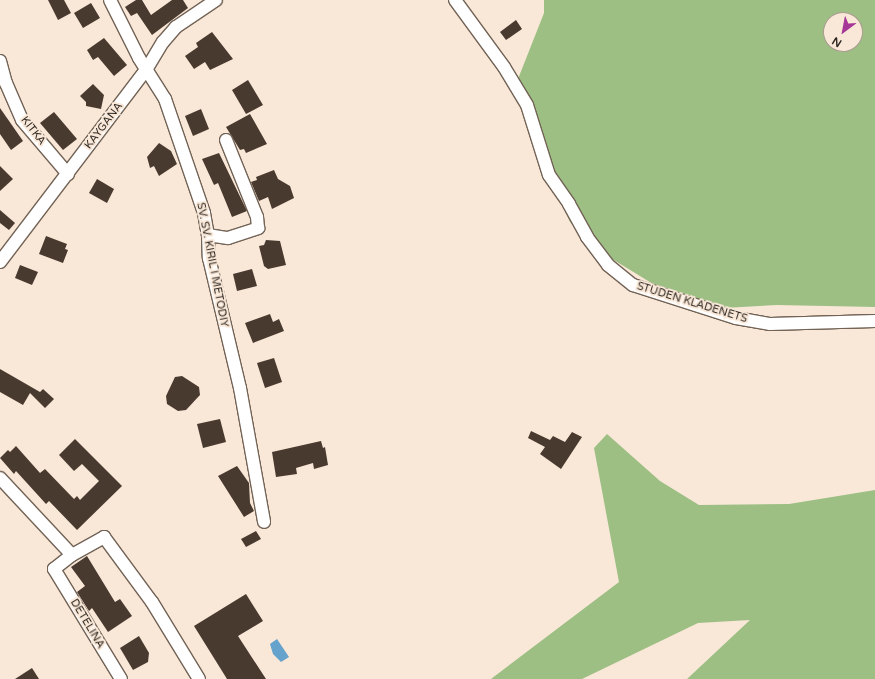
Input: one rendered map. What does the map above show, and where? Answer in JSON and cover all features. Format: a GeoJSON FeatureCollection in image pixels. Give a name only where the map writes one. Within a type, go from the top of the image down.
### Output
{"type":"FeatureCollection","features":[{"type":"Feature","properties":{"kind":"street","name":"SV. SV. KIRIL I METODIY"},"geometry":{"type":"LineString","coordinates":[[110,0],[146,70],[165,99],[181,141],[208,235],[209,258],[240,388],[264,522]]}},
{"type":"Feature","properties":{"kind":"street","name":"KAYGANA"},"geometry":{"type":"LineString","coordinates":[[0,262],[146,70],[163,42],[176,27],[216,0]]}},
{"type":"Feature","properties":{"kind":"street","name":"STUDEN KLADENETS"},"geometry":{"type":"LineString","coordinates":[[455,0],[504,67],[526,105],[549,175],[569,204],[587,238],[608,264],[633,285],[736,318],[770,324],[875,321]]}},
{"type":"Feature","properties":{"kind":"street","name":"KITKA"},"geometry":{"type":"LineString","coordinates":[[0,61],[6,83],[22,120],[68,174]]}},
{"type":"Feature","properties":{"kind":"street"},"geometry":{"type":"LineString","coordinates":[[208,235],[228,238],[258,228],[257,217],[226,140]]}},
{"type":"Feature","properties":{"kind":"street"},"geometry":{"type":"LineString","coordinates":[[0,478],[72,555],[104,536],[152,602],[198,679]]}},
{"type":"Feature","properties":{"kind":"street","name":"DETELINA"},"geometry":{"type":"LineString","coordinates":[[72,555],[54,569],[121,679]]}},
{"type":"Feature","properties":{"kind":"green space"},"geometry":{"type":"Polygon","coordinates":[[[544,0],[875,0],[875,307],[777,305],[724,308],[653,284],[604,254],[570,222],[541,160],[516,84],[544,13],[544,0]]]}},
{"type":"Feature","properties":{"kind":"green space"},"geometry":{"type":"Polygon","coordinates":[[[607,434],[660,481],[699,505],[789,504],[875,490],[875,679],[687,679],[750,620],[698,623],[582,679],[491,679],[619,582],[594,448],[607,434]]]}},
{"type":"Feature","properties":{"kind":"water"},"geometry":{"type":"Polygon","coordinates":[[[277,639],[289,657],[281,662],[273,654],[270,644],[277,639]]]}},
{"type":"Feature","properties":{"kind":"building"},"geometry":{"type":"Polygon","coordinates":[[[48,0],[64,0],[71,13],[58,20],[48,0]]]}},
{"type":"Feature","properties":{"kind":"building"},"geometry":{"type":"Polygon","coordinates":[[[136,0],[142,0],[151,15],[172,0],[183,0],[188,8],[152,35],[137,13],[131,16],[125,7],[136,0]]]}},
{"type":"Feature","properties":{"kind":"building"},"geometry":{"type":"Polygon","coordinates":[[[91,3],[100,18],[83,28],[74,13],[91,3]]]}},
{"type":"Feature","properties":{"kind":"building"},"geometry":{"type":"Polygon","coordinates":[[[516,20],[522,29],[506,40],[500,32],[516,20]]]}},
{"type":"Feature","properties":{"kind":"building"},"geometry":{"type":"Polygon","coordinates":[[[212,32],[233,59],[210,70],[205,62],[194,69],[185,56],[198,47],[196,43],[212,32]]]}},
{"type":"Feature","properties":{"kind":"building"},"geometry":{"type":"Polygon","coordinates":[[[104,38],[127,65],[114,76],[98,57],[93,60],[87,50],[104,38]]]}},
{"type":"Feature","properties":{"kind":"building"},"geometry":{"type":"Polygon","coordinates":[[[248,80],[263,105],[246,114],[232,90],[248,80]]]}},
{"type":"Feature","properties":{"kind":"building"},"geometry":{"type":"Polygon","coordinates":[[[93,84],[104,95],[101,109],[86,106],[86,102],[80,96],[93,84]]]}},
{"type":"Feature","properties":{"kind":"building"},"geometry":{"type":"Polygon","coordinates":[[[0,108],[23,141],[11,150],[0,134],[0,108]]]}},
{"type":"Feature","properties":{"kind":"building"},"geometry":{"type":"Polygon","coordinates":[[[201,109],[209,129],[193,136],[185,116],[201,109]]]}},
{"type":"Feature","properties":{"kind":"building"},"geometry":{"type":"Polygon","coordinates":[[[54,112],[77,139],[63,150],[40,123],[54,112]]]}},
{"type":"Feature","properties":{"kind":"building"},"geometry":{"type":"Polygon","coordinates":[[[250,114],[267,144],[246,153],[244,149],[240,150],[226,127],[250,114]]]}},
{"type":"Feature","properties":{"kind":"building"},"geometry":{"type":"Polygon","coordinates":[[[159,143],[171,151],[177,164],[159,176],[154,166],[150,168],[147,157],[159,143]]]}},
{"type":"Feature","properties":{"kind":"building"},"geometry":{"type":"Polygon","coordinates":[[[219,153],[247,211],[232,217],[218,183],[214,185],[202,159],[219,153]]]}},
{"type":"Feature","properties":{"kind":"building"},"geometry":{"type":"Polygon","coordinates":[[[0,166],[13,179],[0,191],[0,166]]]}},
{"type":"Feature","properties":{"kind":"building"},"geometry":{"type":"Polygon","coordinates":[[[274,170],[278,179],[290,186],[294,198],[272,209],[268,197],[259,201],[251,182],[257,180],[256,177],[274,170]]]}},
{"type":"Feature","properties":{"kind":"building"},"geometry":{"type":"Polygon","coordinates":[[[97,179],[114,189],[107,203],[89,193],[97,179]]]}},
{"type":"Feature","properties":{"kind":"building"},"geometry":{"type":"Polygon","coordinates":[[[0,210],[15,223],[9,230],[0,223],[0,210]]]}},
{"type":"Feature","properties":{"kind":"building"},"geometry":{"type":"Polygon","coordinates":[[[46,236],[67,244],[65,249],[68,250],[63,263],[39,254],[46,236]]]}},
{"type":"Feature","properties":{"kind":"building"},"geometry":{"type":"Polygon","coordinates":[[[266,240],[280,241],[286,265],[268,269],[264,266],[259,246],[264,245],[266,240]]]}},
{"type":"Feature","properties":{"kind":"building"},"geometry":{"type":"Polygon","coordinates":[[[20,265],[38,272],[32,285],[15,278],[20,265]]]}},
{"type":"Feature","properties":{"kind":"building"},"geometry":{"type":"Polygon","coordinates":[[[252,269],[257,286],[237,291],[233,274],[252,269]]]}},
{"type":"Feature","properties":{"kind":"building"},"geometry":{"type":"Polygon","coordinates":[[[270,314],[273,322],[279,319],[284,331],[253,343],[245,323],[270,314]]]}},
{"type":"Feature","properties":{"kind":"building"},"geometry":{"type":"Polygon","coordinates":[[[274,358],[282,382],[265,388],[257,363],[274,358]]]}},
{"type":"Feature","properties":{"kind":"building"},"geometry":{"type":"Polygon","coordinates":[[[0,369],[40,392],[43,389],[54,399],[45,408],[30,393],[23,405],[0,392],[0,369]]]}},
{"type":"Feature","properties":{"kind":"building"},"geometry":{"type":"Polygon","coordinates":[[[182,376],[199,387],[200,395],[186,410],[178,411],[167,404],[166,396],[175,377],[182,376]]]}},
{"type":"Feature","properties":{"kind":"building"},"geometry":{"type":"Polygon","coordinates":[[[220,419],[226,442],[203,448],[197,424],[220,419]]]}},
{"type":"Feature","properties":{"kind":"building"},"geometry":{"type":"Polygon","coordinates":[[[531,431],[550,440],[553,436],[565,442],[572,432],[582,437],[561,469],[540,454],[545,447],[528,438],[531,431]]]}},
{"type":"Feature","properties":{"kind":"building"},"geometry":{"type":"Polygon","coordinates":[[[75,439],[122,486],[77,530],[49,501],[46,504],[16,471],[14,474],[0,458],[8,450],[10,452],[16,446],[40,473],[45,469],[74,499],[77,496],[80,500],[99,481],[82,464],[74,471],[59,455],[75,439]]]}},
{"type":"Feature","properties":{"kind":"building"},"geometry":{"type":"Polygon","coordinates":[[[321,441],[323,448],[325,447],[328,465],[314,469],[313,463],[296,468],[297,474],[276,477],[272,452],[321,441]]]}},
{"type":"Feature","properties":{"kind":"building"},"geometry":{"type":"Polygon","coordinates":[[[237,466],[249,483],[250,503],[254,511],[244,517],[218,476],[237,466]]]}},
{"type":"Feature","properties":{"kind":"building"},"geometry":{"type":"Polygon","coordinates":[[[256,531],[261,539],[246,547],[241,539],[256,531]]]}},
{"type":"Feature","properties":{"kind":"building"},"geometry":{"type":"Polygon","coordinates":[[[87,556],[115,602],[120,599],[132,616],[108,632],[92,608],[89,611],[77,592],[85,586],[71,567],[87,556]]]}},
{"type":"Feature","properties":{"kind":"building"},"geometry":{"type":"Polygon","coordinates":[[[246,594],[263,621],[238,636],[266,679],[227,679],[194,626],[246,594]]]}},
{"type":"Feature","properties":{"kind":"building"},"geometry":{"type":"Polygon","coordinates":[[[139,636],[149,653],[148,662],[133,670],[120,648],[139,636]]]}},
{"type":"Feature","properties":{"kind":"building"},"geometry":{"type":"Polygon","coordinates":[[[32,668],[39,679],[15,679],[32,668]]]}}]}
